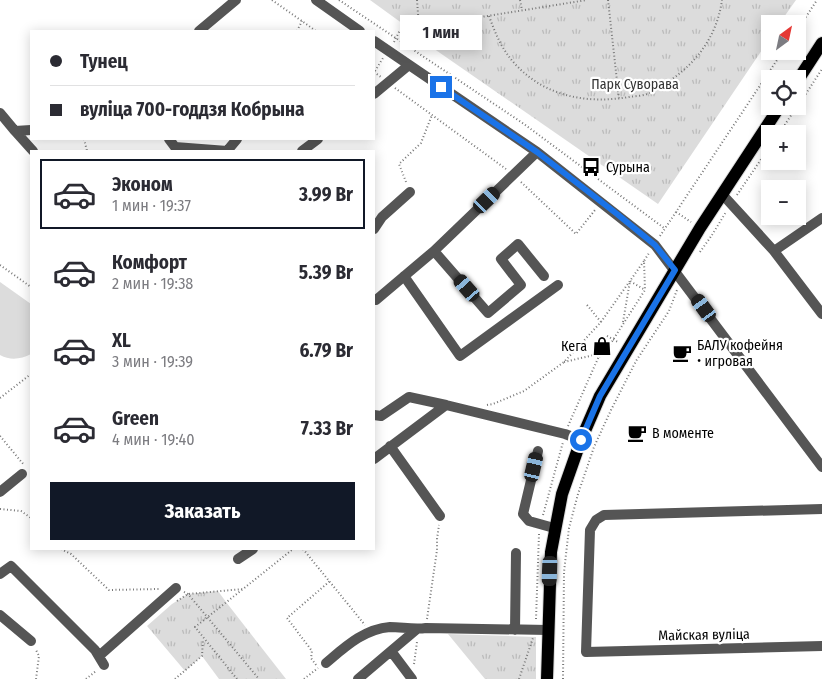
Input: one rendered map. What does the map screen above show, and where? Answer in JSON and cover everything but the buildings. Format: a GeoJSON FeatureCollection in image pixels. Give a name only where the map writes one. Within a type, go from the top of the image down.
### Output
{"type":"FeatureCollection","features":[{"type":"Feature","properties":{"kind":"main road"},"geometry":{"type":"LineString","coordinates":[[804,70],[822,43]]}},
{"type":"Feature","properties":{"kind":"main road"},"geometry":{"type":"LineString","coordinates":[[547,679],[551,552],[554,528],[562,494],[581,440],[600,396],[628,348],[679,274],[722,194],[774,115]]}},
{"type":"Feature","properties":{"kind":"street"},"geometry":{"type":"LineString","coordinates":[[200,30],[236,0]]}},
{"type":"Feature","properties":{"kind":"street"},"geometry":{"type":"LineString","coordinates":[[316,0],[359,30]]}},
{"type":"Feature","properties":{"kind":"street"},"geometry":{"type":"LineString","coordinates":[[375,42],[537,152],[655,245],[679,274],[822,467]]}},
{"type":"Feature","properties":{"kind":"street"},"geometry":{"type":"LineString","coordinates":[[375,93],[409,65]]}},
{"type":"Feature","properties":{"kind":"street"},"geometry":{"type":"LineString","coordinates":[[0,113],[32,150]]}},
{"type":"Feature","properties":{"kind":"street"},"geometry":{"type":"LineString","coordinates":[[15,131],[30,130]]}},
{"type":"Feature","properties":{"kind":"street"},"geometry":{"type":"LineString","coordinates":[[170,140],[175,147],[214,150]]}},
{"type":"Feature","properties":{"kind":"street"},"geometry":{"type":"LineString","coordinates":[[228,150],[236,140]]}},
{"type":"Feature","properties":{"kind":"street"},"geometry":{"type":"LineString","coordinates":[[303,150],[317,140]]}},
{"type":"Feature","properties":{"kind":"street"},"geometry":{"type":"LineString","coordinates":[[376,300],[434,251],[537,152]]}},
{"type":"Feature","properties":{"kind":"street"},"geometry":{"type":"LineString","coordinates":[[375,228],[382,217],[410,192]]}},
{"type":"Feature","properties":{"kind":"street"},"geometry":{"type":"LineString","coordinates":[[722,194],[774,251],[822,314]]}},
{"type":"Feature","properties":{"kind":"street"},"geometry":{"type":"LineString","coordinates":[[774,251],[822,218]]}},
{"type":"Feature","properties":{"kind":"street"},"geometry":{"type":"LineString","coordinates":[[434,251],[488,313],[521,285],[501,259],[518,244],[544,276]]}},
{"type":"Feature","properties":{"kind":"street"},"geometry":{"type":"LineString","coordinates":[[404,276],[460,356],[558,285]]}},
{"type":"Feature","properties":{"kind":"street"},"geometry":{"type":"LineString","coordinates":[[375,415],[382,416],[409,397],[446,404],[565,434],[581,440]]}},
{"type":"Feature","properties":{"kind":"street"},"geometry":{"type":"LineString","coordinates":[[375,458],[446,404]]}},
{"type":"Feature","properties":{"kind":"street"},"geometry":{"type":"LineString","coordinates":[[390,446],[440,516]]}},
{"type":"Feature","properties":{"kind":"street"},"geometry":{"type":"LineString","coordinates":[[538,451],[524,514],[529,521],[554,528]]}},
{"type":"Feature","properties":{"kind":"street"},"geometry":{"type":"LineString","coordinates":[[0,492],[22,474]]}},
{"type":"Feature","properties":{"kind":"street","name":"Майская вуліца"},"geometry":{"type":"LineString","coordinates":[[822,508],[604,515],[596,520],[590,530],[586,652],[822,646]]}},
{"type":"Feature","properties":{"kind":"street"},"geometry":{"type":"LineString","coordinates":[[238,559],[252,550]]}},
{"type":"Feature","properties":{"kind":"street"},"geometry":{"type":"LineString","coordinates":[[515,630],[516,553]]}},
{"type":"Feature","properties":{"kind":"street"},"geometry":{"type":"LineString","coordinates":[[0,574],[10,566],[95,650],[101,661],[176,588]]}},
{"type":"Feature","properties":{"kind":"street"},"geometry":{"type":"LineString","coordinates":[[0,615],[31,641]]}},
{"type":"Feature","properties":{"kind":"street"},"geometry":{"type":"LineString","coordinates":[[326,663],[356,638],[390,627],[548,630]]}},
{"type":"Feature","properties":{"kind":"street"},"geometry":{"type":"LineString","coordinates":[[358,679],[421,628]]}},
{"type":"Feature","properties":{"kind":"street"},"geometry":{"type":"LineString","coordinates":[[391,651],[412,679]]}},
{"type":"Feature","properties":{"kind":"path"},"geometry":{"type":"LineString","coordinates":[[272,0],[315,30]]}},
{"type":"Feature","properties":{"kind":"path"},"geometry":{"type":"LineString","coordinates":[[339,0],[524,124],[664,228],[777,60]]}},
{"type":"Feature","properties":{"kind":"path"},"geometry":{"type":"LineString","coordinates":[[416,0],[419,27]]}},
{"type":"Feature","properties":{"kind":"path"},"geometry":{"type":"LineString","coordinates":[[520,0],[522,10]]}},
{"type":"Feature","properties":{"kind":"path"},"geometry":{"type":"LineString","coordinates":[[396,38],[400,30],[587,0]]}},
{"type":"Feature","properties":{"kind":"path"},"geometry":{"type":"LineString","coordinates":[[608,0],[619,99]]}},
{"type":"Feature","properties":{"kind":"path"},"geometry":{"type":"LineString","coordinates":[[489,16],[498,41],[517,66],[537,82],[565,96],[590,100],[619,99],[647,94],[677,77],[699,56],[714,32],[722,0]]}},
{"type":"Feature","properties":{"kind":"path"},"geometry":{"type":"LineString","coordinates":[[806,16],[816,0]]}},
{"type":"Feature","properties":{"kind":"path"},"geometry":{"type":"LineString","coordinates":[[298,30],[302,21]]}},
{"type":"Feature","properties":{"kind":"path"},"geometry":{"type":"LineString","coordinates":[[806,93],[822,69]]}},
{"type":"Feature","properties":{"kind":"path"},"geometry":{"type":"LineString","coordinates":[[375,73],[514,175],[576,234],[611,188]]}},
{"type":"Feature","properties":{"kind":"path"},"geometry":{"type":"LineString","coordinates":[[410,192],[399,164],[421,143],[432,115]]}},
{"type":"Feature","properties":{"kind":"path"},"geometry":{"type":"LineString","coordinates":[[579,185],[591,167]]}},
{"type":"Feature","properties":{"kind":"path"},"geometry":{"type":"LineString","coordinates":[[697,256],[712,235]]}},
{"type":"Feature","properties":{"kind":"path"},"geometry":{"type":"LineString","coordinates":[[486,405],[524,391],[564,362],[601,322],[644,261]]}},
{"type":"Feature","properties":{"kind":"path"},"geometry":{"type":"LineString","coordinates":[[0,265],[30,286]]}},
{"type":"Feature","properties":{"kind":"path"},"geometry":{"type":"LineString","coordinates":[[563,679],[564,572],[569,528],[578,494],[594,447],[611,410],[636,361],[669,311],[679,274]]}},
{"type":"Feature","properties":{"kind":"path"},"geometry":{"type":"LineString","coordinates":[[630,281],[646,290]]}},
{"type":"Feature","properties":{"kind":"path"},"geometry":{"type":"LineString","coordinates":[[623,326],[630,281]]}},
{"type":"Feature","properties":{"kind":"path"},"geometry":{"type":"LineString","coordinates":[[587,305],[601,322]]}},
{"type":"Feature","properties":{"kind":"path"},"geometry":{"type":"LineString","coordinates":[[607,336],[628,348]]}},
{"type":"Feature","properties":{"kind":"path"},"geometry":{"type":"LineString","coordinates":[[564,362],[594,355],[598,356]]}},
{"type":"Feature","properties":{"kind":"path"},"geometry":{"type":"LineString","coordinates":[[0,398],[30,375]]}},
{"type":"Feature","properties":{"kind":"path"},"geometry":{"type":"LineString","coordinates":[[0,436],[28,470],[22,474]]}},
{"type":"Feature","properties":{"kind":"path"},"geometry":{"type":"LineString","coordinates":[[0,509],[21,511],[30,517]]}},
{"type":"Feature","properties":{"kind":"path"},"geometry":{"type":"LineString","coordinates":[[412,679],[419,634],[437,550],[436,539],[440,516]]}},
{"type":"Feature","properties":{"kind":"path"},"geometry":{"type":"LineString","coordinates":[[63,550],[71,554],[109,590],[176,588],[188,594],[259,679]]}},
{"type":"Feature","properties":{"kind":"path"},"geometry":{"type":"LineString","coordinates":[[237,679],[195,627],[292,550]]}},
{"type":"Feature","properties":{"kind":"path"},"geometry":{"type":"LineString","coordinates":[[304,550],[370,632]]}},
{"type":"Feature","properties":{"kind":"path"},"geometry":{"type":"LineString","coordinates":[[304,679],[319,668],[311,658],[312,651],[287,618],[330,581]]}},
{"type":"Feature","properties":{"kind":"path"},"geometry":{"type":"LineString","coordinates":[[172,604],[188,594],[243,589]]}},
{"type":"Feature","properties":{"kind":"path"},"geometry":{"type":"LineString","coordinates":[[175,679],[202,656],[203,638]]}},
{"type":"Feature","properties":{"kind":"path"},"geometry":{"type":"LineString","coordinates":[[31,641],[40,656],[36,679]]}},
{"type":"Feature","properties":{"kind":"path"},"geometry":{"type":"LineString","coordinates":[[86,679],[101,661]]}},
{"type":"Feature","properties":{"kind":"green space","name":"Парк Суворава"},"geometry":{"type":"Polygon","coordinates":[[[370,0],[796,0],[785,15],[761,15],[761,51],[658,204],[417,37],[410,29],[370,0]]]}},
{"type":"Feature","properties":{"kind":"green space"},"geometry":{"type":"Polygon","coordinates":[[[0,282],[30,303],[30,354],[16,359],[0,355],[0,282]]]}},
{"type":"Feature","properties":{"kind":"green space"},"geometry":{"type":"Polygon","coordinates":[[[218,591],[286,679],[219,679],[202,656],[185,671],[147,626],[172,604],[188,594],[218,591]]]}},
{"type":"Feature","properties":{"kind":"green space"},"geometry":{"type":"Polygon","coordinates":[[[448,634],[536,637],[536,679],[485,679],[448,634]]]}},
{"type":"Feature","properties":{"kind":"place","name":"Сурына"},"geometry":{"type":"Point","coordinates":[591,167]}},
{"type":"Feature","properties":{"kind":"place","name":"Кега"},"geometry":{"type":"Point","coordinates":[602,346]}},
{"type":"Feature","properties":{"kind":"place","name":"БАЛУ кофейня • игровая"},"geometry":{"type":"Point","coordinates":[682,353]}},
{"type":"Feature","properties":{"kind":"place","name":"В моменте"},"geometry":{"type":"Point","coordinates":[637,433]}},
{"type":"Feature","properties":{"kind":"route"},"geometry":{"type":"LineString","coordinates":[[441,87],[537,152],[617,214],[655,245],[675,270],[600,396],[581,440]]}}]}
